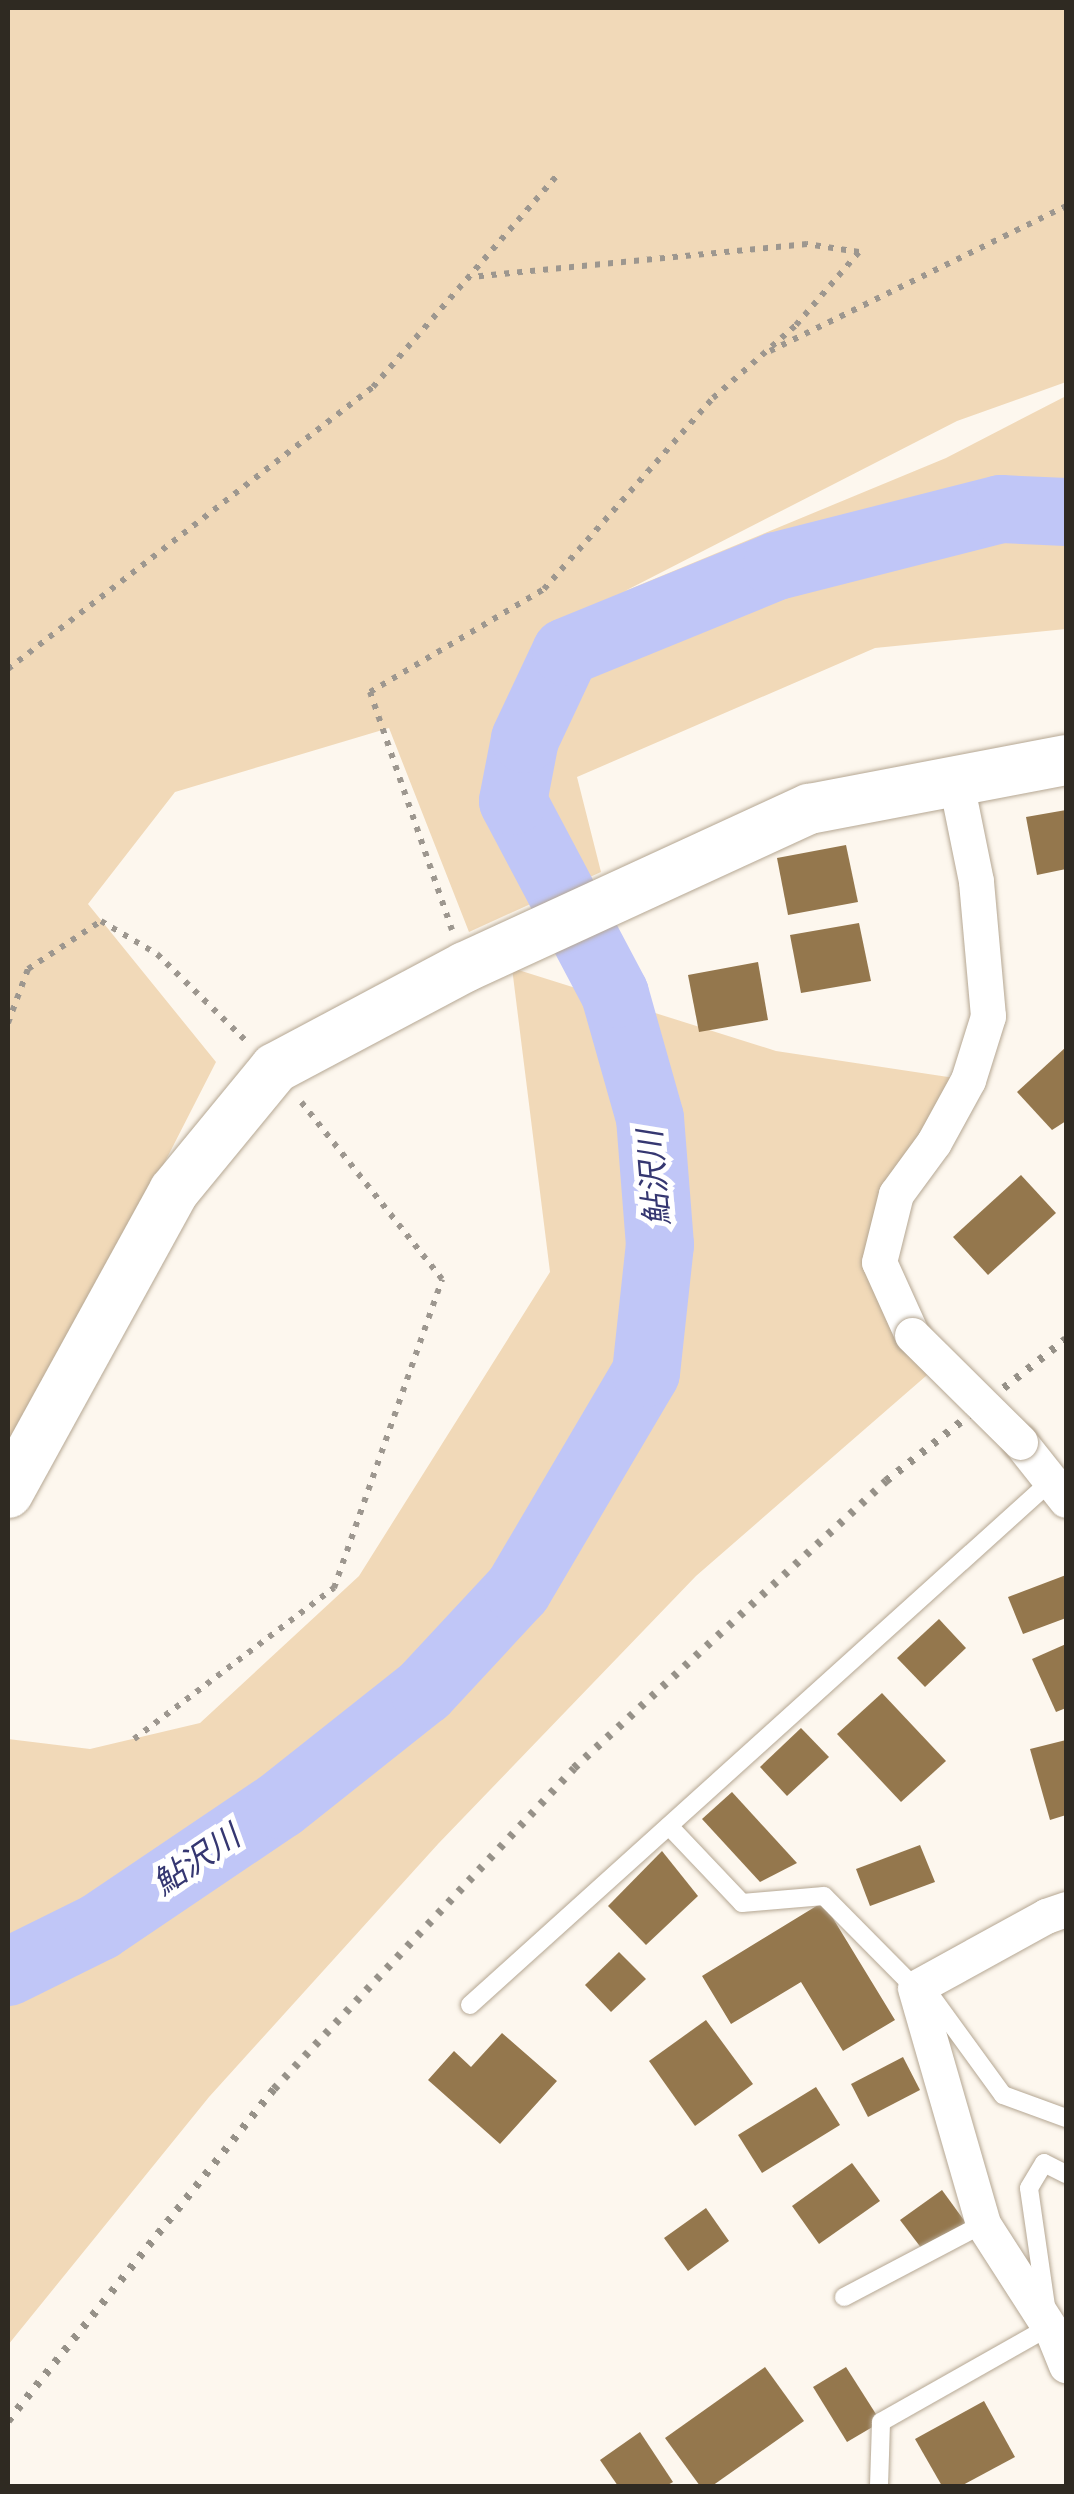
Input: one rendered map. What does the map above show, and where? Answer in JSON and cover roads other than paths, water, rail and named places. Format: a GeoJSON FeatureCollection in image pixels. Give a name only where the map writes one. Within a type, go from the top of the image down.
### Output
{"type":"FeatureCollection","features":[{"type":"Feature","properties":{"kind":"street"},"geometry":{"type":"LineString","coordinates":[[8,1493],[174,1191],[275,1068],[464,967],[618,900],[809,809],[1066,760]]}},
{"type":"Feature","properties":{"kind":"street"},"geometry":{"type":"LineString","coordinates":[[956,783],[976,881],[988,1016],[968,1080],[934,1142],[896,1194],[879,1262],[912,1336],[1020,1442],[1060,1490]]}},
{"type":"Feature","properties":{"kind":"street"},"geometry":{"type":"LineString","coordinates":[[1066,1910],[1046,1916],[919,1986],[983,2224],[1049,2327],[1066,2364]]}},
{"type":"Feature","properties":{"kind":"lane"},"geometry":{"type":"LineString","coordinates":[[470,2005],[668,1826],[1060,1490]]}},
{"type":"Feature","properties":{"kind":"lane"},"geometry":{"type":"LineString","coordinates":[[668,1826],[742,1902],[824,1896],[919,1986],[1003,2095],[1066,2118]]}},
{"type":"Feature","properties":{"kind":"lane"},"geometry":{"type":"LineString","coordinates":[[879,2486],[880,2422],[1049,2327],[1029,2188],[1044,2163],[1066,2174]]}},
{"type":"Feature","properties":{"kind":"lane"},"geometry":{"type":"LineString","coordinates":[[844,2297],[983,2224]]}},
{"type":"Feature","properties":{"kind":"waterway","name":"鮎沢川"},"geometry":{"type":"LineString","coordinates":[[8,1972],[99,1927],[280,1805],[424,1691],[518,1590],[646,1373],[660,1245],[650,1118],[615,994],[513,801],[525,739],[566,652],[777,566],[1001,509],[1066,512]]}},
{"type":"Feature","properties":{"kind":"railway"},"geometry":{"type":"LineString","coordinates":[[8,2421],[274,2089],[574,1768],[886,1481],[1066,1339]]}}]}
